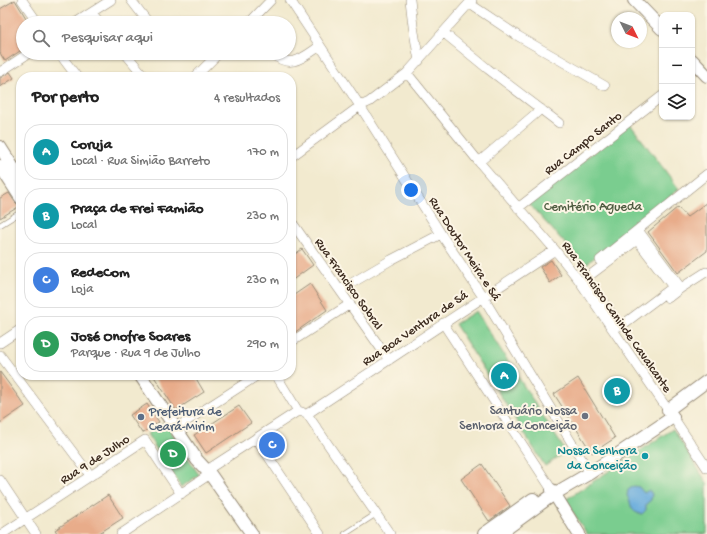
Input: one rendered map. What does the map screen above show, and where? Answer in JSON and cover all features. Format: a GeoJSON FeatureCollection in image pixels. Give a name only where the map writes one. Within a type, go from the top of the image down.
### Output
{"type":"FeatureCollection","features":[{"type":"Feature","properties":{"kind":"main road"},"geometry":{"type":"LineString","coordinates":[[634,0],[659,26]]}},
{"type":"Feature","properties":{"kind":"main road"},"geometry":{"type":"LineString","coordinates":[[0,147],[16,172]]}},
{"type":"Feature","properties":{"kind":"main road"},"geometry":{"type":"LineString","coordinates":[[0,166],[16,190]]}},
{"type":"Feature","properties":{"kind":"main road"},"geometry":{"type":"LineString","coordinates":[[143,380],[197,460],[209,472],[252,534]]}},
{"type":"Feature","properties":{"kind":"main road"},"geometry":{"type":"LineString","coordinates":[[484,534],[539,495],[566,487],[590,473],[670,414],[707,381]]}},
{"type":"Feature","properties":{"kind":"main road"},"geometry":{"type":"LineString","coordinates":[[499,534],[553,492]]}},
{"type":"Feature","properties":{"kind":"main road"},"geometry":{"type":"LineString","coordinates":[[553,492],[579,534]]}},
{"type":"Feature","properties":{"kind":"street"},"geometry":{"type":"LineString","coordinates":[[22,0],[33,16]]}},
{"type":"Feature","properties":{"kind":"street"},"geometry":{"type":"LineString","coordinates":[[87,16],[110,0]]}},
{"type":"Feature","properties":{"kind":"street"},"geometry":{"type":"LineString","coordinates":[[131,0],[143,16]]}},
{"type":"Feature","properties":{"kind":"street"},"geometry":{"type":"LineString","coordinates":[[256,16],[271,0]]}},
{"type":"Feature","properties":{"kind":"street","name":"Rua Doutor Meira e Sá"},"geometry":{"type":"LineString","coordinates":[[290,0],[483,297],[590,473]]}},
{"type":"Feature","properties":{"kind":"street"},"geometry":{"type":"LineString","coordinates":[[410,0],[419,61]]}},
{"type":"Feature","properties":{"kind":"street"},"geometry":{"type":"LineString","coordinates":[[296,153],[360,106],[370,102],[407,73],[471,2],[518,36],[605,86]]}},
{"type":"Feature","properties":{"kind":"street"},"geometry":{"type":"LineString","coordinates":[[444,33],[488,69],[559,123]]}},
{"type":"Feature","properties":{"kind":"street"},"geometry":{"type":"LineString","coordinates":[[280,60],[294,61],[306,56],[320,46]]}},
{"type":"Feature","properties":{"kind":"street"},"geometry":{"type":"LineString","coordinates":[[0,72],[18,60]]}},
{"type":"Feature","properties":{"kind":"street"},"geometry":{"type":"LineString","coordinates":[[64,60],[73,72]]}},
{"type":"Feature","properties":{"kind":"street"},"geometry":{"type":"LineString","coordinates":[[131,60],[141,72]]}},
{"type":"Feature","properties":{"kind":"street"},"geometry":{"type":"LineString","coordinates":[[200,72],[212,60]]}},
{"type":"Feature","properties":{"kind":"street","name":"Rua Francisco Caninde Cavalcante"},"geometry":{"type":"LineString","coordinates":[[407,73],[479,162],[556,250],[617,335],[707,468]]}},
{"type":"Feature","properties":{"kind":"street","name":"Rua Campo Santo"},"geometry":{"type":"LineString","coordinates":[[518,208],[659,98]]}},
{"type":"Feature","properties":{"kind":"street"},"geometry":{"type":"LineString","coordinates":[[479,162],[541,109]]}},
{"type":"Feature","properties":{"kind":"street"},"geometry":{"type":"LineString","coordinates":[[578,279],[707,174]]}},
{"type":"Feature","properties":{"kind":"street","name":"Rua Francisco Sobral"},"geometry":{"type":"LineString","coordinates":[[296,228],[388,360]]}},
{"type":"Feature","properties":{"kind":"street"},"geometry":{"type":"LineString","coordinates":[[638,230],[677,288]]}},
{"type":"Feature","properties":{"kind":"street"},"geometry":{"type":"LineString","coordinates":[[340,290],[391,260],[441,234]]}},
{"type":"Feature","properties":{"kind":"street"},"geometry":{"type":"LineString","coordinates":[[677,288],[637,240],[586,279],[621,326],[677,288],[706,272]]}},
{"type":"Feature","properties":{"kind":"street","name":"Rua Boa Ventura de Sá"},"geometry":{"type":"LineString","coordinates":[[121,534],[181,494],[256,438],[388,360],[556,250]]}},
{"type":"Feature","properties":{"kind":"street"},"geometry":{"type":"LineString","coordinates":[[617,335],[677,288]]}},
{"type":"Feature","properties":{"kind":"street"},"geometry":{"type":"LineString","coordinates":[[296,339],[350,304]]}},
{"type":"Feature","properties":{"kind":"street"},"geometry":{"type":"LineString","coordinates":[[443,323],[553,492]]}},
{"type":"Feature","properties":{"kind":"street"},"geometry":{"type":"LineString","coordinates":[[0,343],[16,332]]}},
{"type":"Feature","properties":{"kind":"street"},"geometry":{"type":"LineString","coordinates":[[0,355],[16,376]]}},
{"type":"Feature","properties":{"kind":"street"},"geometry":{"type":"LineString","coordinates":[[19,380],[90,475]]}},
{"type":"Feature","properties":{"kind":"street"},"geometry":{"type":"LineString","coordinates":[[176,428],[250,380]]}},
{"type":"Feature","properties":{"kind":"street"},"geometry":{"type":"LineString","coordinates":[[280,380],[390,534]]}},
{"type":"Feature","properties":{"kind":"street"},"geometry":{"type":"LineString","coordinates":[[256,438],[320,534]]}},
{"type":"Feature","properties":{"kind":"street","name":"Rua 9 de Julho"},"geometry":{"type":"LineString","coordinates":[[2,534],[90,475],[146,440],[181,494]]}},
{"type":"Feature","properties":{"kind":"street"},"geometry":{"type":"LineString","coordinates":[[0,480],[36,534]]}},
{"type":"Feature","properties":{"kind":"lane"},"geometry":{"type":"LineString","coordinates":[[0,225],[16,215]]}},
{"type":"Feature","properties":{"kind":"lane"},"geometry":{"type":"LineString","coordinates":[[345,534],[376,514]]}},
{"type":"Feature","properties":{"kind":"green space","name":"Cemitério Agueda"},"geometry":{"type":"Polygon","coordinates":[[[630,124],[679,189],[585,265],[528,203],[630,124]]]}},
{"type":"Feature","properties":{"kind":"green space"},"geometry":{"type":"Polygon","coordinates":[[[476,311],[566,452],[545,466],[455,324],[476,311]]]}},
{"type":"Feature","properties":{"kind":"green space"},"geometry":{"type":"Polygon","coordinates":[[[165,422],[199,475],[181,487],[147,434],[165,422]]]}},
{"type":"Feature","properties":{"kind":"green space"},"geometry":{"type":"Polygon","coordinates":[[[673,429],[707,483],[707,534],[587,534],[565,500],[673,429]]]}},
{"type":"Feature","properties":{"kind":"water"},"geometry":{"type":"Polygon","coordinates":[[[634,486],[639,487],[644,493],[649,490],[652,494],[651,500],[646,504],[646,510],[642,514],[633,510],[627,496],[628,490],[634,486]]]}},
{"type":"Feature","properties":{"kind":"building"},"geometry":{"type":"Polygon","coordinates":[[[15,0],[25,16],[16,16],[16,54],[5,61],[0,53],[0,9],[15,0]]]}},
{"type":"Feature","properties":{"kind":"building"},"geometry":{"type":"Polygon","coordinates":[[[10,72],[14,78],[0,87],[0,78],[10,72]]]}},
{"type":"Feature","properties":{"kind":"building"},"geometry":{"type":"Polygon","coordinates":[[[9,193],[16,203],[16,208],[0,218],[0,198],[9,193]]]}},
{"type":"Feature","properties":{"kind":"building"},"geometry":{"type":"Polygon","coordinates":[[[707,202],[707,251],[678,273],[648,232],[678,207],[687,217],[707,202]]]}},
{"type":"Feature","properties":{"kind":"building"},"geometry":{"type":"Polygon","coordinates":[[[302,249],[313,265],[296,277],[296,253],[302,249]]]}},
{"type":"Feature","properties":{"kind":"building"},"geometry":{"type":"Polygon","coordinates":[[[551,260],[561,275],[550,283],[540,267],[551,260]]]}},
{"type":"Feature","properties":{"kind":"building"},"geometry":{"type":"Polygon","coordinates":[[[310,284],[327,310],[296,332],[296,294],[310,284]]]}},
{"type":"Feature","properties":{"kind":"building"},"geometry":{"type":"Polygon","coordinates":[[[0,372],[25,406],[0,423],[0,372]]]}},
{"type":"Feature","properties":{"kind":"building","name":"Santuário Nossa Senhora da Conceição"},"geometry":{"type":"Polygon","coordinates":[[[578,378],[615,438],[592,453],[554,394],[578,378]]]}},
{"type":"Feature","properties":{"kind":"building"},"geometry":{"type":"Polygon","coordinates":[[[156,380],[197,380],[204,392],[176,410],[156,380]]]}},
{"type":"Feature","properties":{"kind":"building"},"geometry":{"type":"Polygon","coordinates":[[[147,404],[159,422],[142,433],[130,415],[147,404]]]}},
{"type":"Feature","properties":{"kind":"building"},"geometry":{"type":"Polygon","coordinates":[[[239,406],[251,423],[206,453],[194,435],[239,406]]]}},
{"type":"Feature","properties":{"kind":"building"},"geometry":{"type":"Polygon","coordinates":[[[482,464],[510,506],[489,521],[461,479],[482,464]]]}},
{"type":"Feature","properties":{"kind":"building"},"geometry":{"type":"Polygon","coordinates":[[[108,495],[123,518],[98,534],[58,534],[55,530],[108,495]]]}},
{"type":"Feature","properties":{"kind":"place","name":"Coruja"},"geometry":{"type":"Point","coordinates":[504,376]}},
{"type":"Feature","properties":{"kind":"place","name":"Praça de Frei Famião"},"geometry":{"type":"Point","coordinates":[617,391]}},
{"type":"Feature","properties":{"kind":"place","name":"Santuário Nossa Senhora da Conceição"},"geometry":{"type":"Point","coordinates":[585,416]}},
{"type":"Feature","properties":{"kind":"place","name":"Prefeitura de Ceará-Mirim"},"geometry":{"type":"Point","coordinates":[141,417]}},
{"type":"Feature","properties":{"kind":"place","name":"RedeCom"},"geometry":{"type":"Point","coordinates":[272,445]}},
{"type":"Feature","properties":{"kind":"place","name":"José Onofre Soares"},"geometry":{"type":"Point","coordinates":[173,454]}},
{"type":"Feature","properties":{"kind":"place","name":"Nossa Senhora da Conceição"},"geometry":{"type":"Point","coordinates":[645,456]}}]}
